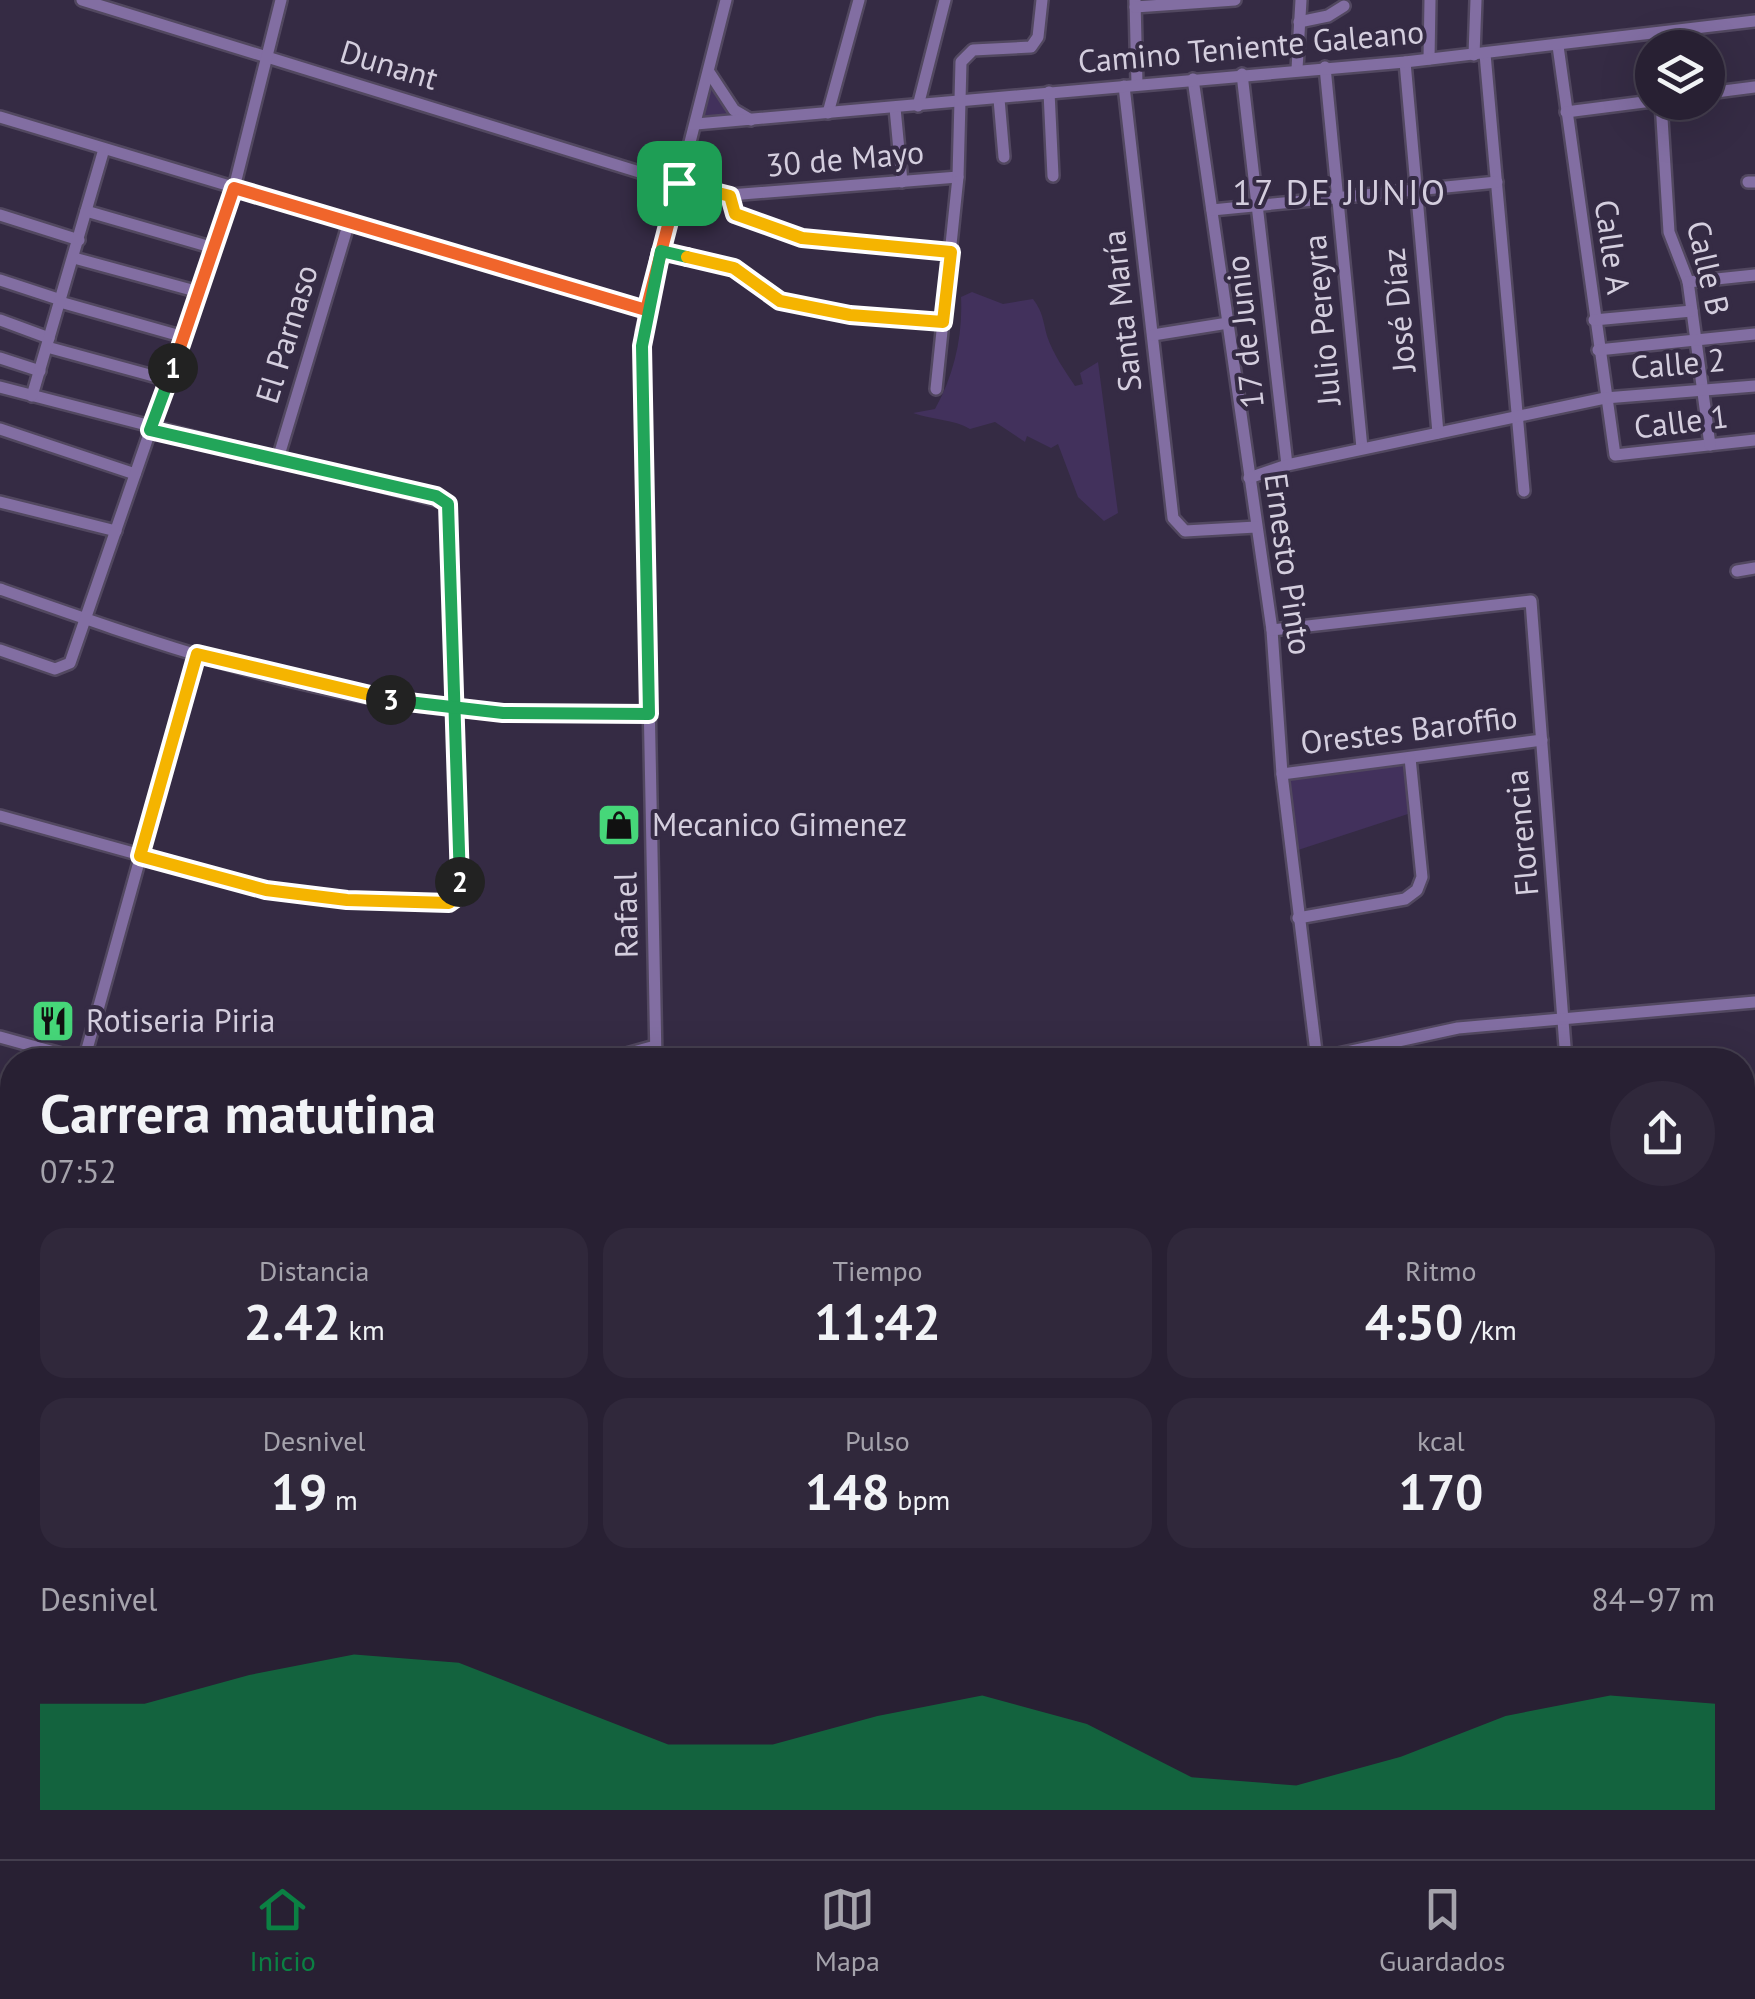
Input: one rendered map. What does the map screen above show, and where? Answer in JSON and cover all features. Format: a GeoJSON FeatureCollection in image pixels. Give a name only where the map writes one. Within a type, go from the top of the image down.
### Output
{"type":"FeatureCollection","features":[{"type":"Feature","properties":{"kind":"street","name":"Dunant"},"geometry":{"type":"LineString","coordinates":[[82,0],[679,183]]}},
{"type":"Feature","properties":{"kind":"street"},"geometry":{"type":"LineString","coordinates":[[0,650],[64,668],[70,663],[234,188],[280,0]]}},
{"type":"Feature","properties":{"kind":"street","name":"Rafael"},"geometry":{"type":"LineString","coordinates":[[656,1046],[642,346],[646,310],[726,0]]}},
{"type":"Feature","properties":{"kind":"street"},"geometry":{"type":"LineString","coordinates":[[828,113],[859,0]]}},
{"type":"Feature","properties":{"kind":"street"},"geometry":{"type":"LineString","coordinates":[[918,106],[945,0]]}},
{"type":"Feature","properties":{"kind":"street"},"geometry":{"type":"LineString","coordinates":[[936,389],[958,177],[959,102],[966,54],[1031,48],[1038,37],[1042,0]]}},
{"type":"Feature","properties":{"kind":"street"},"geometry":{"type":"LineString","coordinates":[[1135,3],[1235,0]]}},
{"type":"Feature","properties":{"kind":"street"},"geometry":{"type":"LineString","coordinates":[[1296,69],[1301,0]]}},
{"type":"Feature","properties":{"kind":"street"},"geometry":{"type":"LineString","coordinates":[[1430,0],[1430,60]]}},
{"type":"Feature","properties":{"kind":"street"},"geometry":{"type":"LineString","coordinates":[[1476,0],[1497,182],[1524,491]]}},
{"type":"Feature","properties":{"kind":"street","name":"Santa María"},"geometry":{"type":"LineString","coordinates":[[1135,3],[1130,85],[1152,336],[1174,518],[1180,528],[1256,527]]}},
{"type":"Feature","properties":{"kind":"street"},"geometry":{"type":"LineString","coordinates":[[1299,22],[1328,16],[1344,6]]}},
{"type":"Feature","properties":{"kind":"street","name":"Camino Teniente Galeano"},"geometry":{"type":"LineString","coordinates":[[696,124],[1430,60],[1755,21]]}},
{"type":"Feature","properties":{"kind":"street","name":"Calle A"},"geometry":{"type":"LineString","coordinates":[[1558,46],[1614,455]]}},
{"type":"Feature","properties":{"kind":"street","name":"José Díaz"},"geometry":{"type":"LineString","coordinates":[[1405,62],[1438,434]]}},
{"type":"Feature","properties":{"kind":"street","name":"Julio Pereyra"},"geometry":{"type":"LineString","coordinates":[[1325,67],[1362,448]]}},
{"type":"Feature","properties":{"kind":"street"},"geometry":{"type":"LineString","coordinates":[[709,72],[734,110],[752,120]]}},
{"type":"Feature","properties":{"kind":"street","name":"17 de Junio"},"geometry":{"type":"LineString","coordinates":[[1242,74],[1287,465]]}},
{"type":"Feature","properties":{"kind":"street","name":"Ernesto Pinto"},"geometry":{"type":"LineString","coordinates":[[1193,79],[1272,630],[1282,774],[1314,1048]]}},
{"type":"Feature","properties":{"kind":"street"},"geometry":{"type":"LineString","coordinates":[[1725,91],[1755,87]]}},
{"type":"Feature","properties":{"kind":"street"},"geometry":{"type":"LineString","coordinates":[[1049,92],[1054,176]]}},
{"type":"Feature","properties":{"kind":"street"},"geometry":{"type":"LineString","coordinates":[[1000,99],[1004,157]]}},
{"type":"Feature","properties":{"kind":"street"},"geometry":{"type":"LineString","coordinates":[[1566,112],[1635,102]]}},
{"type":"Feature","properties":{"kind":"street"},"geometry":{"type":"LineString","coordinates":[[895,108],[902,182]]}},
{"type":"Feature","properties":{"kind":"street","name":"Calle B"},"geometry":{"type":"LineString","coordinates":[[1661,120],[1668,232],[1688,282],[1710,445]]}},
{"type":"Feature","properties":{"kind":"street"},"geometry":{"type":"LineString","coordinates":[[1,122],[646,310]]}},
{"type":"Feature","properties":{"kind":"street"},"geometry":{"type":"LineString","coordinates":[[32,396],[104,149]]}},
{"type":"Feature","properties":{"kind":"street","name":"30 de Mayo"},"geometry":{"type":"LineString","coordinates":[[679,183],[730,196],[958,177]]}},
{"type":"Feature","properties":{"kind":"street"},"geometry":{"type":"LineString","coordinates":[[1212,210],[1497,182]]}},
{"type":"Feature","properties":{"kind":"street"},"geometry":{"type":"LineString","coordinates":[[730,196],[735,214],[772,231],[951,252]]}},
{"type":"Feature","properties":{"kind":"street"},"geometry":{"type":"LineString","coordinates":[[86,212],[214,248]]}},
{"type":"Feature","properties":{"kind":"street"},"geometry":{"type":"LineString","coordinates":[[0,216],[78,240]]}},
{"type":"Feature","properties":{"kind":"street","name":"El Parnaso"},"geometry":{"type":"LineString","coordinates":[[278,462],[349,222]]}},
{"type":"Feature","properties":{"kind":"street"},"geometry":{"type":"LineString","coordinates":[[661,251],[734,268],[768,296],[797,306],[943,322]]}},
{"type":"Feature","properties":{"kind":"street"},"geometry":{"type":"LineString","coordinates":[[74,258],[199,292]]}},
{"type":"Feature","properties":{"kind":"street"},"geometry":{"type":"LineString","coordinates":[[1688,282],[1755,276]]}},
{"type":"Feature","properties":{"kind":"street"},"geometry":{"type":"LineString","coordinates":[[0,280],[184,337]]}},
{"type":"Feature","properties":{"kind":"street"},"geometry":{"type":"LineString","coordinates":[[1594,320],[1692,310]]}},
{"type":"Feature","properties":{"kind":"street"},"geometry":{"type":"LineString","coordinates":[[0,320],[48,342],[168,380]]}},
{"type":"Feature","properties":{"kind":"street"},"geometry":{"type":"LineString","coordinates":[[1152,336],[1228,324]]}},
{"type":"Feature","properties":{"kind":"street"},"geometry":{"type":"LineString","coordinates":[[1598,350],[1755,334]]}},
{"type":"Feature","properties":{"kind":"street"},"geometry":{"type":"LineString","coordinates":[[0,358],[40,370]]}},
{"type":"Feature","properties":{"kind":"street","name":"Calle 2"},"geometry":{"type":"LineString","coordinates":[[1249,478],[1362,448],[1605,398],[1755,386]]}},
{"type":"Feature","properties":{"kind":"street"},"geometry":{"type":"LineString","coordinates":[[0,387],[150,430],[436,496],[448,504],[460,895],[449,903],[331,898],[266,890],[0,816]]}},
{"type":"Feature","properties":{"kind":"street"},"geometry":{"type":"LineString","coordinates":[[0,429],[135,474]]}},
{"type":"Feature","properties":{"kind":"street","name":"Calle 1"},"geometry":{"type":"LineString","coordinates":[[1614,455],[1755,440]]}},
{"type":"Feature","properties":{"kind":"street"},"geometry":{"type":"LineString","coordinates":[[0,502],[116,531]]}},
{"type":"Feature","properties":{"kind":"street"},"geometry":{"type":"LineString","coordinates":[[1737,571],[1755,568]]}},
{"type":"Feature","properties":{"kind":"street"},"geometry":{"type":"LineString","coordinates":[[0,589],[197,654],[329,688],[456,710],[649,714]]}},
{"type":"Feature","properties":{"kind":"street","name":"Florencia"},"geometry":{"type":"LineString","coordinates":[[1272,630],[1531,601],[1566,1048]]}},
{"type":"Feature","properties":{"kind":"street"},"geometry":{"type":"LineString","coordinates":[[87,1048],[197,654]]}},
{"type":"Feature","properties":{"kind":"street","name":"Orestes Baroffio"},"geometry":{"type":"LineString","coordinates":[[1282,774],[1542,740]]}},
{"type":"Feature","properties":{"kind":"street"},"geometry":{"type":"LineString","coordinates":[[1298,918],[1405,898],[1417,890],[1422,877],[1410,758]]}},
{"type":"Feature","properties":{"kind":"street"},"geometry":{"type":"LineString","coordinates":[[1372,1048],[1458,1028],[1755,1002]]}},
{"type":"Feature","properties":{"kind":"street"},"geometry":{"type":"LineString","coordinates":[[0,1037],[40,1048]]}},
{"type":"Feature","properties":{"kind":"street"},"geometry":{"type":"LineString","coordinates":[[649,1048],[656,1046]]}},
{"type":"Feature","properties":{"kind":"shaded area"},"geometry":{"type":"Polygon","coordinates":[[[712,90],[731,117],[703,118],[707,92],[712,90]]]}},
{"type":"Feature","properties":{"kind":"shaded area"},"geometry":{"type":"Polygon","coordinates":[[[972,292],[1003,304],[1033,299],[1052,349],[1075,386],[1083,384],[1080,373],[1098,362],[1118,513],[1104,521],[1078,497],[1058,444],[1051,448],[1027,436],[1025,442],[995,422],[970,429],[913,413],[935,409],[942,396],[959,341],[961,297],[972,292]]]}},
{"type":"Feature","properties":{"kind":"shaded area"},"geometry":{"type":"Polygon","coordinates":[[[1403,763],[1411,813],[1295,851],[1288,786],[1292,777],[1403,763]]]}},
{"type":"Feature","properties":{"kind":"place","name":"Mecanico Gimenez"},"geometry":{"type":"Point","coordinates":[619,825]}},
{"type":"Feature","properties":{"kind":"place","name":"Rotiseria Piria"},"geometry":{"type":"Point","coordinates":[53,1021]}},
{"type":"Feature","properties":{"kind":"district","name":"17 DE JUNIO"},"geometry":{"type":"Point","coordinates":[1340,193]}},
{"type":"Feature","properties":{"kind":"route"},"geometry":{"type":"LineString","coordinates":[[679,183],[678,190],[661,251],[646,310],[234,188],[150,430],[436,496],[448,504],[453,594],[455,672],[456,710],[457,746],[460,895],[449,903],[347,900],[266,890],[140,856],[197,654],[329,688],[456,710],[649,714],[642,346],[643,324],[661,251],[734,268],[768,296],[797,306],[850,315],[943,322],[951,252],[802,238],[772,231],[735,214],[730,196],[717,196],[679,183]]}}]}
